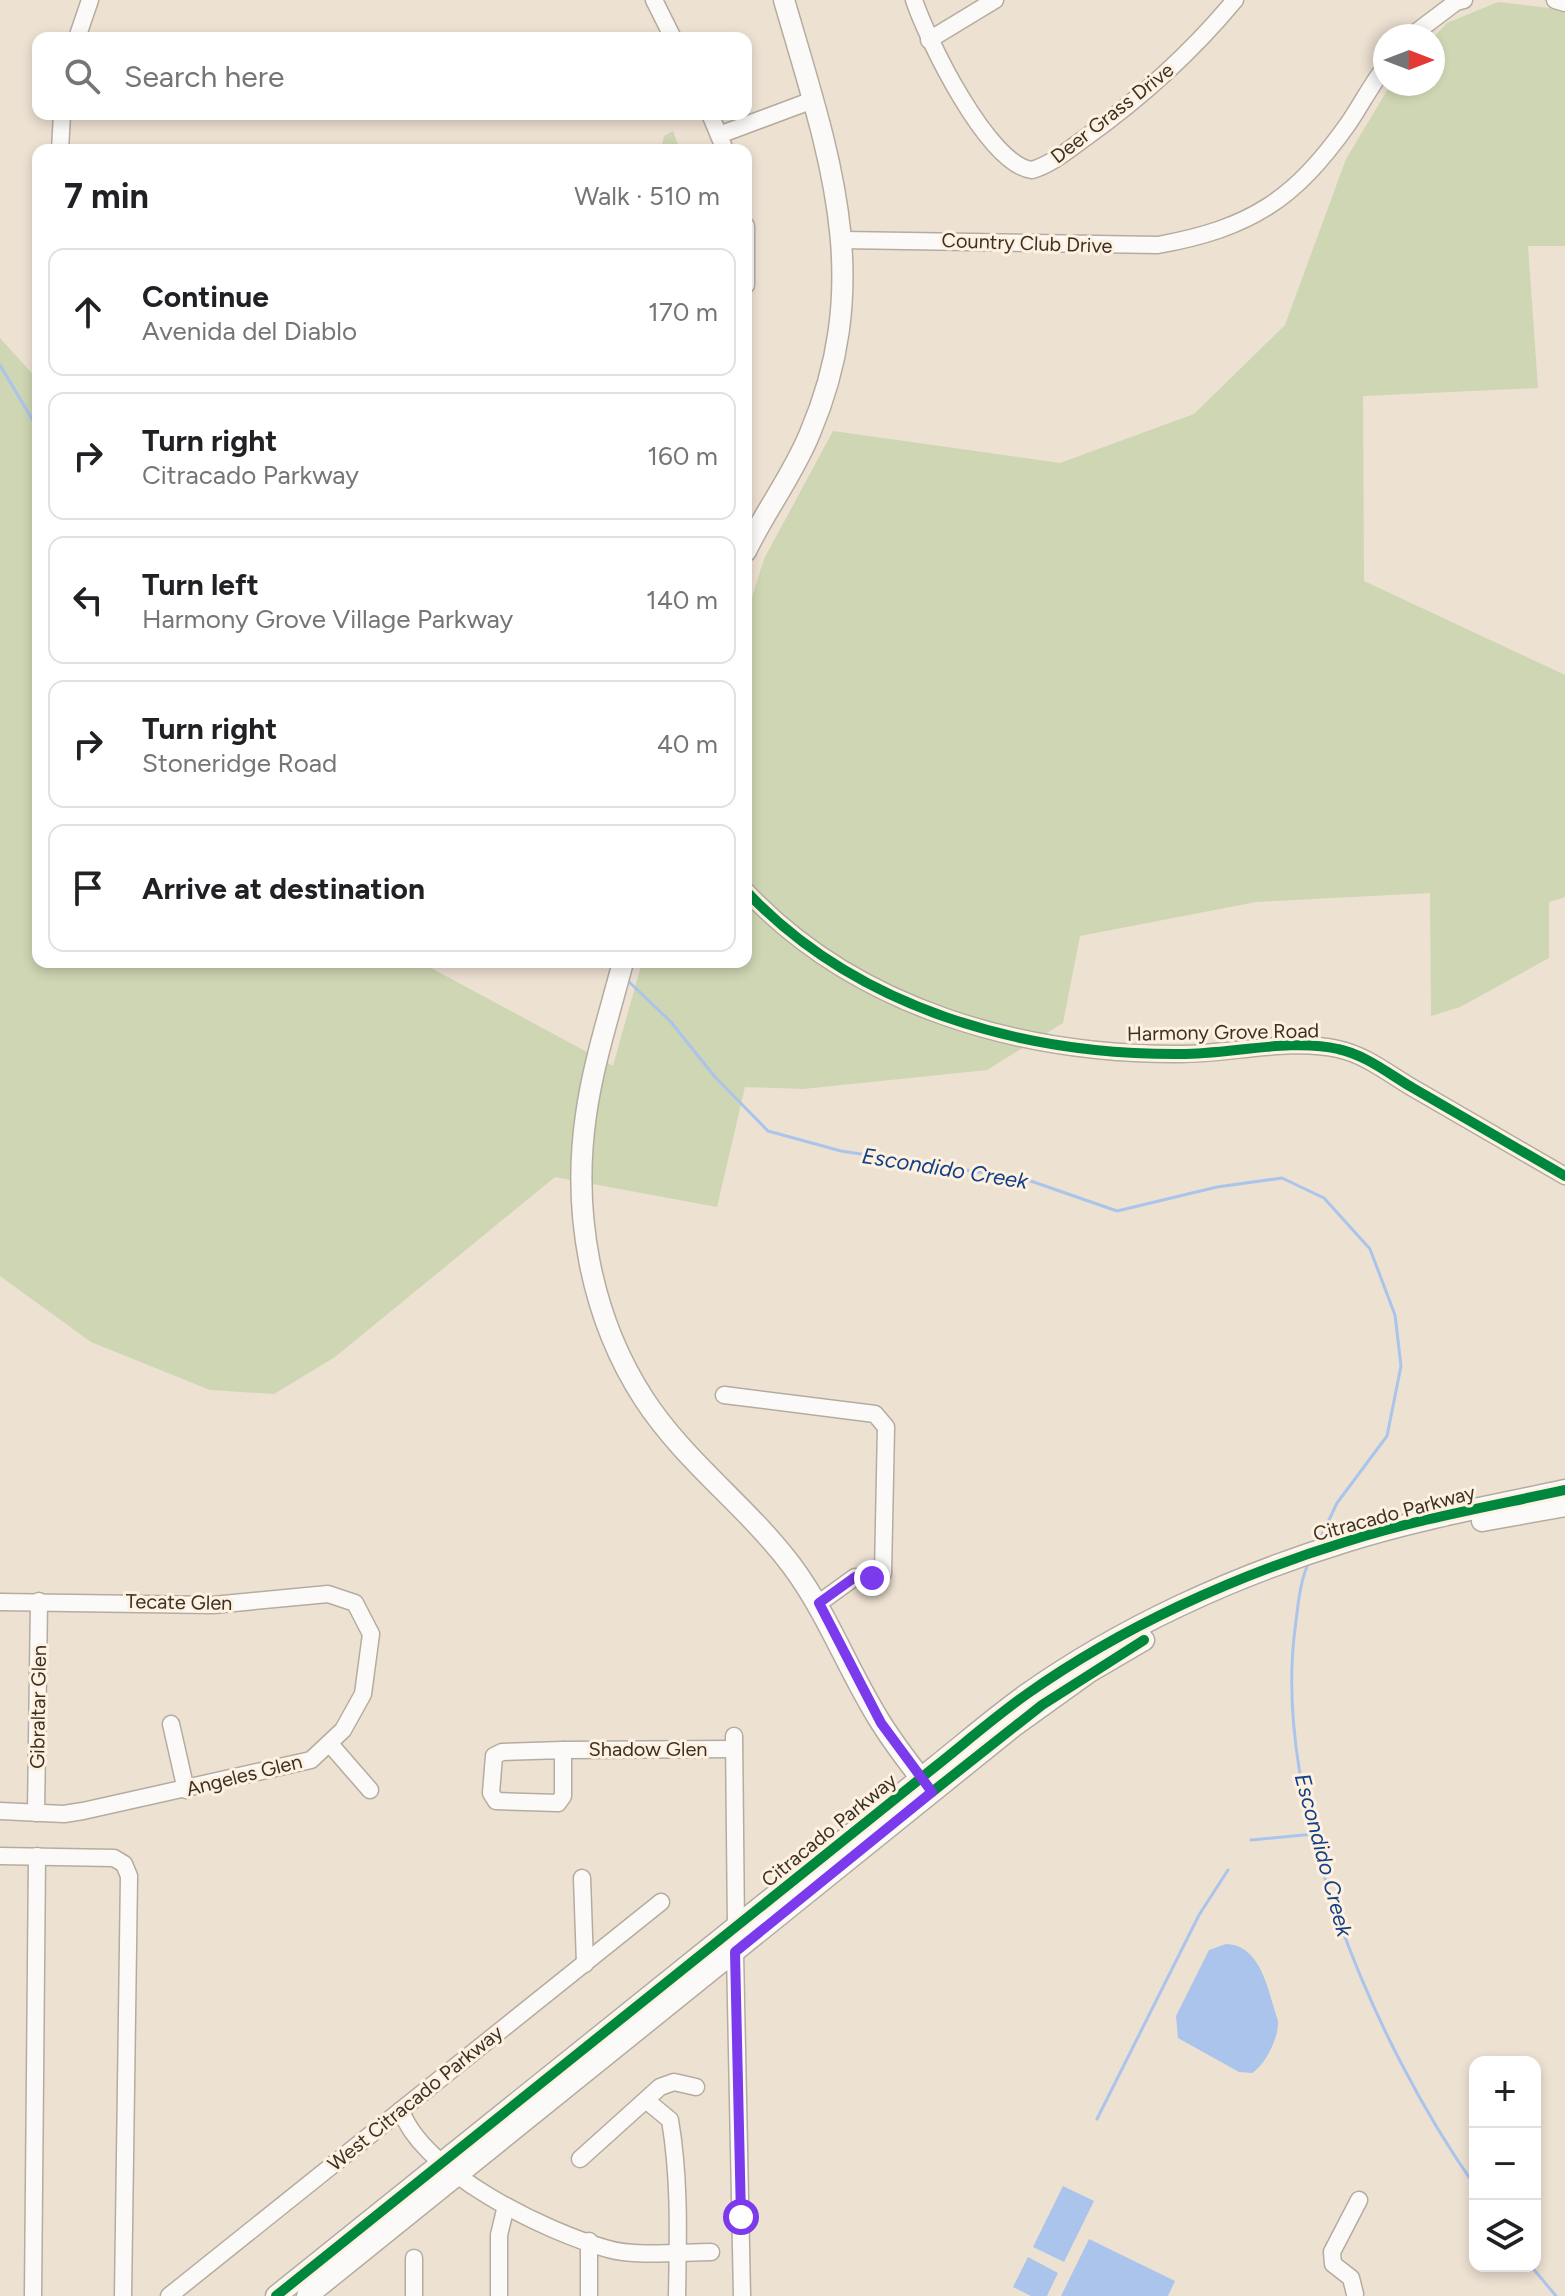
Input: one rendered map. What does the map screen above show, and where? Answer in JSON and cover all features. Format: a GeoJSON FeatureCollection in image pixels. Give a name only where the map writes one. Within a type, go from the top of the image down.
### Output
{"type":"FeatureCollection","features":[{"type":"Feature","properties":{"kind":"main road"},"geometry":{"type":"LineString","coordinates":[[752,540],[800,455],[823,399],[842,309],[842,240],[833,169],[784,0]]}},
{"type":"Feature","properties":{"kind":"main road"},"geometry":{"type":"LineString","coordinates":[[621,968],[586,1111],[582,1152],[581,1201],[599,1302],[615,1344],[644,1398],[705,1475],[789,1562],[819,1603],[881,1723],[926,1785]]}},
{"type":"Feature","properties":{"kind":"main road","name":"Citracado Parkway"},"geometry":{"type":"LineString","coordinates":[[276,2296],[703,1978],[1025,1695],[1067,1668],[1210,1599],[1350,1546],[1565,1490]]}},
{"type":"Feature","properties":{"kind":"main road","name":"Citracado Parkway"},"geometry":{"type":"LineString","coordinates":[[1350,1546],[1565,1506]]}},
{"type":"Feature","properties":{"kind":"main road","name":"Citracado Parkway"},"geometry":{"type":"LineString","coordinates":[[307,2296],[450,2169],[736,1929],[926,1785]]}},
{"type":"Feature","properties":{"kind":"main road"},"geometry":{"type":"LineString","coordinates":[[703,1978],[706,1966],[734,1942],[736,1929]]}},
{"type":"Feature","properties":{"kind":"street"},"geometry":{"type":"LineString","coordinates":[[79,32],[90,0]]}},
{"type":"Feature","properties":{"kind":"street"},"geometry":{"type":"LineString","coordinates":[[654,0],[670,32]]}},
{"type":"Feature","properties":{"kind":"street","name":"Deer Grass Drive"},"geometry":{"type":"LineString","coordinates":[[914,0],[929,40],[971,113],[1016,165],[1032,170],[1065,152],[1138,98],[1188,53],[1235,0]]}},
{"type":"Feature","properties":{"kind":"street"},"geometry":{"type":"LineString","coordinates":[[929,40],[995,0]]}},
{"type":"Feature","properties":{"kind":"street"},"geometry":{"type":"LineString","coordinates":[[1427,24],[1456,2],[1464,0]]}},
{"type":"Feature","properties":{"kind":"street"},"geometry":{"type":"LineString","coordinates":[[1555,0],[1565,3]]}},
{"type":"Feature","properties":{"kind":"street","name":"Country Club Drive"},"geometry":{"type":"LineString","coordinates":[[842,240],[1158,245],[1200,238],[1240,223],[1282,200],[1325,155],[1373,85]]}},
{"type":"Feature","properties":{"kind":"street"},"geometry":{"type":"LineString","coordinates":[[713,120],[722,142],[813,100]]}},
{"type":"Feature","properties":{"kind":"street"},"geometry":{"type":"LineString","coordinates":[[60,144],[62,120]]}},
{"type":"Feature","properties":{"kind":"street","name":"Harmony Grove Road"},"geometry":{"type":"LineString","coordinates":[[752,897],[782,928],[820,956],[947,1020],[1111,1052],[1208,1054],[1310,1046],[1341,1049],[1378,1066],[1565,1176]]}},
{"type":"Feature","properties":{"kind":"street"},"geometry":{"type":"LineString","coordinates":[[724,1395],[875,1414],[883,1420],[886,1441],[883,1573],[872,1578],[855,1577],[819,1603]]}},
{"type":"Feature","properties":{"kind":"street","name":"Tecate Glen"},"geometry":{"type":"LineString","coordinates":[[0,1602],[213,1605],[328,1594],[355,1603]]}},
{"type":"Feature","properties":{"kind":"street","name":"Gibraltar Glen"},"geometry":{"type":"LineString","coordinates":[[36,1813],[39,1601]]}},
{"type":"Feature","properties":{"kind":"street","name":"Angeles Glen"},"geometry":{"type":"LineString","coordinates":[[0,1811],[83,1811],[311,1760],[330,1744],[355,1711],[368,1674],[371,1634],[355,1603]]}},
{"type":"Feature","properties":{"kind":"street"},"geometry":{"type":"LineString","coordinates":[[171,1724],[186,1790]]}},
{"type":"Feature","properties":{"kind":"street","name":"Shadow Glen"},"geometry":{"type":"LineString","coordinates":[[563,1750],[563,1796],[558,1803],[496,1801],[491,1793],[494,1756],[502,1752],[734,1742],[736,1929]]}},
{"type":"Feature","properties":{"kind":"street"},"geometry":{"type":"LineString","coordinates":[[330,1744],[370,1790]]}},
{"type":"Feature","properties":{"kind":"street"},"geometry":{"type":"LineString","coordinates":[[0,1856],[114,1858],[124,1864],[129,1876],[123,2296]]}},
{"type":"Feature","properties":{"kind":"street"},"geometry":{"type":"LineString","coordinates":[[33,2296],[37,1856]]}},
{"type":"Feature","properties":{"kind":"street"},"geometry":{"type":"LineString","coordinates":[[582,1878],[585,1964]]}},
{"type":"Feature","properties":{"kind":"street","name":"West Citracado Parkway"},"geometry":{"type":"LineString","coordinates":[[169,2296],[661,1902]]}},
{"type":"Feature","properties":{"kind":"street"},"geometry":{"type":"LineString","coordinates":[[735,1952],[742,2296]]}},
{"type":"Feature","properties":{"kind":"street"},"geometry":{"type":"LineString","coordinates":[[580,2159],[666,2084],[696,2087]]}},
{"type":"Feature","properties":{"kind":"street"},"geometry":{"type":"LineString","coordinates":[[647,2101],[670,2120],[679,2201],[677,2296]]}},
{"type":"Feature","properties":{"kind":"street"},"geometry":{"type":"LineString","coordinates":[[401,2110],[407,2128],[450,2169],[506,2206],[610,2250],[711,2252]]}},
{"type":"Feature","properties":{"kind":"street"},"geometry":{"type":"LineString","coordinates":[[1357,2295],[1351,2278],[1333,2264],[1332,2252],[1359,2200]]}},
{"type":"Feature","properties":{"kind":"street"},"geometry":{"type":"LineString","coordinates":[[499,2296],[499,2235],[506,2206]]}},
{"type":"Feature","properties":{"kind":"street"},"geometry":{"type":"LineString","coordinates":[[589,2241],[589,2296]]}},
{"type":"Feature","properties":{"kind":"street"},"geometry":{"type":"LineString","coordinates":[[414,2258],[414,2296]]}},
{"type":"Feature","properties":{"kind":"green space"},"geometry":{"type":"Polygon","coordinates":[[[1498,2],[1557,9],[1565,13],[1565,246],[1528,246],[1538,388],[1363,396],[1364,581],[1565,675],[1565,897],[1549,902],[1549,958],[1460,1007],[1431,1016],[1430,893],[1256,902],[1080,936],[1063,1023],[987,1070],[803,1089],[745,1087],[717,1207],[555,1177],[335,1357],[274,1394],[210,1390],[91,1342],[0,1276],[0,338],[32,373],[32,968],[431,968],[613,1066],[640,968],[752,968],[752,597],[764,559],[833,431],[1060,463],[1194,414],[1285,325],[1346,159],[1384,96],[1445,96],[1445,25],[1498,2]]]}},
{"type":"Feature","properties":{"kind":"green space"},"geometry":{"type":"Polygon","coordinates":[[[673,131],[678,144],[662,144],[664,136],[673,131]]]}},
{"type":"Feature","properties":{"kind":"water"},"geometry":{"type":"Polygon","coordinates":[[[1226,1944],[1238,1946],[1256,1961],[1267,1984],[1278,2021],[1271,2050],[1252,2073],[1239,2072],[1178,2038],[1176,2016],[1209,1950],[1226,1944]]]}},
{"type":"Feature","properties":{"kind":"water"},"geometry":{"type":"Polygon","coordinates":[[[1063,2186],[1094,2201],[1064,2262],[1033,2247],[1063,2186]]]}},
{"type":"Feature","properties":{"kind":"water"},"geometry":{"type":"Polygon","coordinates":[[[1089,2239],[1175,2281],[1168,2296],[1061,2296],[1089,2239]]]}},
{"type":"Feature","properties":{"kind":"water"},"geometry":{"type":"Polygon","coordinates":[[[1028,2257],[1058,2273],[1047,2296],[1031,2296],[1013,2287],[1028,2257]]]}},
{"type":"Feature","properties":{"kind":"waterway","name":"Escondido Creek"},"geometry":{"type":"LineString","coordinates":[[0,365],[32,419]]}},
{"type":"Feature","properties":{"kind":"waterway","name":"Escondido Creek"},"geometry":{"type":"LineString","coordinates":[[626,979],[671,1022],[715,1077],[768,1131],[841,1151],[1025,1179],[1117,1211],[1217,1187],[1282,1178],[1324,1198],[1370,1249],[1395,1315],[1401,1366],[1387,1436],[1337,1503],[1318,1543]]}},
{"type":"Feature","properties":{"kind":"waterway","name":"Escondido Creek"},"geometry":{"type":"LineString","coordinates":[[1308,1564],[1295,1629],[1292,1698],[1299,1770],[1315,1845],[1339,1920],[1368,1994],[1401,2064],[1469,2177]]}},
{"type":"Feature","properties":{"kind":"waterway"},"geometry":{"type":"LineString","coordinates":[[1251,1840],[1314,1834]]}},
{"type":"Feature","properties":{"kind":"waterway"},"geometry":{"type":"LineString","coordinates":[[1097,2119],[1199,1915],[1228,1870]]}},
{"type":"Feature","properties":{"kind":"waterway","name":"Escondido Creek"},"geometry":{"type":"LineString","coordinates":[[1536,2272],[1556,2296]]}},
{"type":"Feature","properties":{"kind":"cycle path"},"geometry":{"type":"LineString","coordinates":[[752,897],[790,932],[839,966],[891,995],[946,1017],[1003,1034],[1062,1046],[1121,1052],[1181,1054],[1301,1045],[1338,1049],[1368,1060],[1565,1176]]}},
{"type":"Feature","properties":{"kind":"cycle path"},"geometry":{"type":"LineString","coordinates":[[276,2296],[992,1720],[1063,1670],[1140,1625],[1221,1587],[1303,1556],[1399,1526],[1565,1490]]}},
{"type":"Feature","properties":{"kind":"cycle path"},"geometry":{"type":"LineString","coordinates":[[932,1792],[1042,1705],[1144,1640]]}},
{"type":"Feature","properties":{"kind":"route"},"geometry":{"type":"LineString","coordinates":[[741,2217],[735,1952],[932,1792],[881,1723],[819,1603],[855,1577],[872,1578]]}}]}
